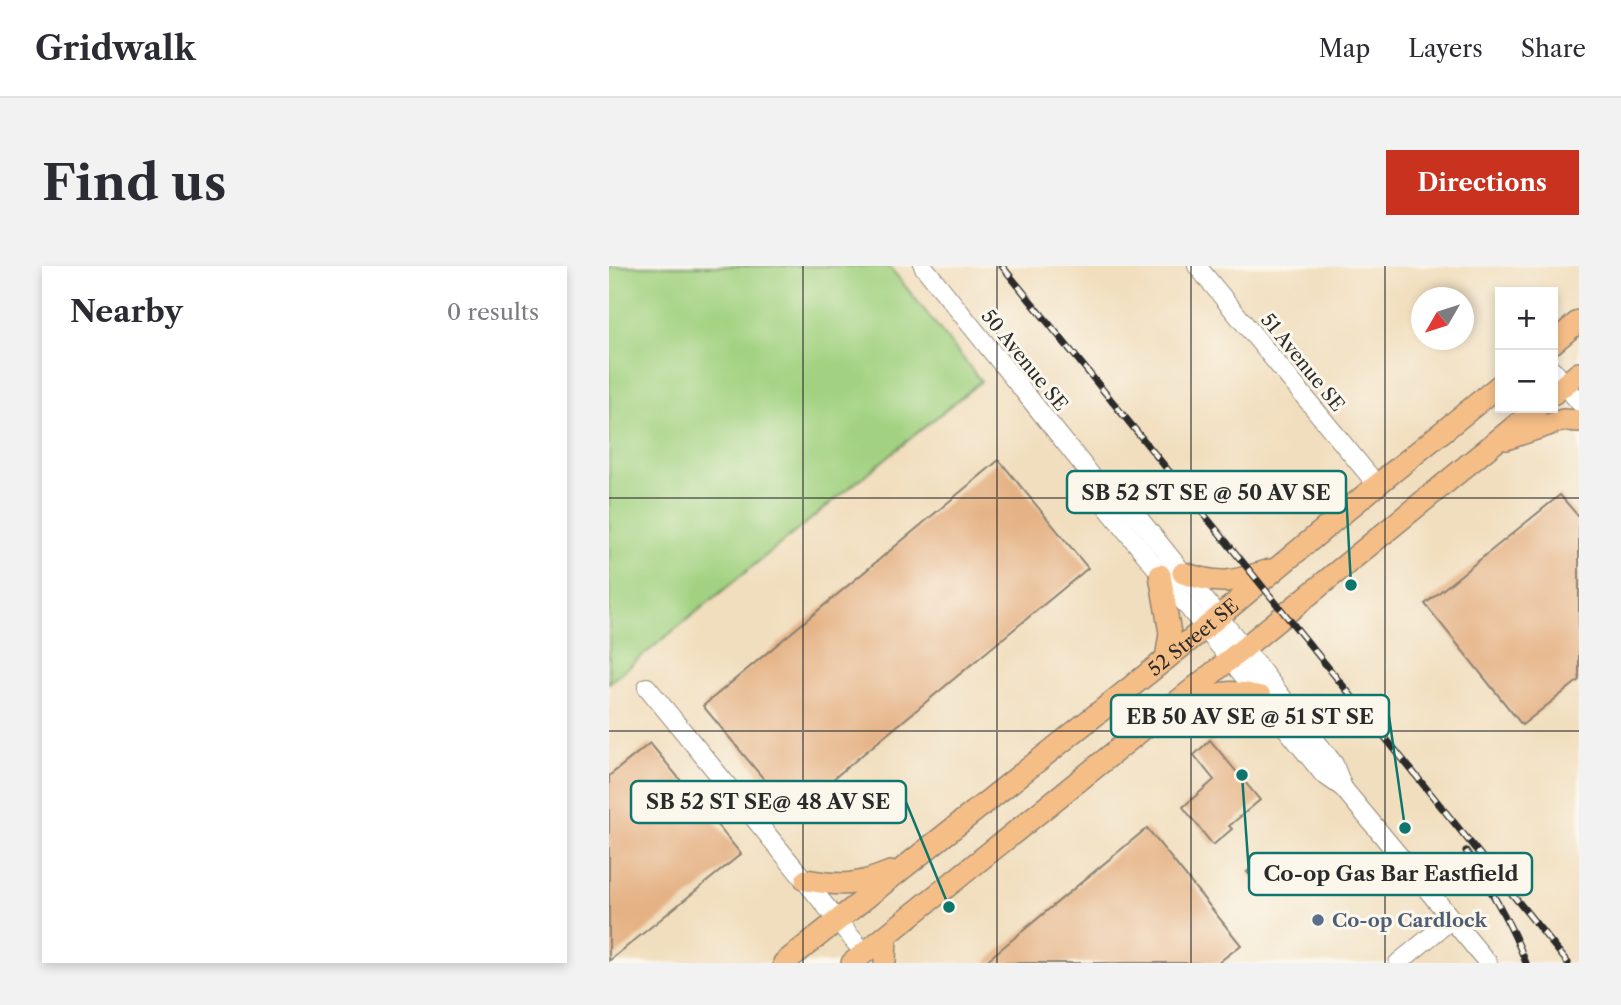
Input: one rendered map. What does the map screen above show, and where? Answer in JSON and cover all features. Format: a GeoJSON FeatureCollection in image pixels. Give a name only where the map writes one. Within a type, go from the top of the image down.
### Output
{"type":"FeatureCollection","features":[{"type":"Feature","properties":{"kind":"main road"},"geometry":{"type":"LineString","coordinates":[[1558,339],[1579,321]]}},
{"type":"Feature","properties":{"kind":"main road","name":"52 Street SE"},"geometry":{"type":"LineString","coordinates":[[783,963],[1212,623],[1495,389]]}},
{"type":"Feature","properties":{"kind":"main road"},"geometry":{"type":"LineString","coordinates":[[858,958],[1237,654],[1531,413]]}},
{"type":"Feature","properties":{"kind":"main road"},"geometry":{"type":"LineString","coordinates":[[1498,441],[1563,420],[1579,421]]}},
{"type":"Feature","properties":{"kind":"main road"},"geometry":{"type":"LineString","coordinates":[[1183,573],[1211,582],[1232,581],[1279,567]]}},
{"type":"Feature","properties":{"kind":"main road"},"geometry":{"type":"LineString","coordinates":[[1160,575],[1170,633],[1166,659]]}},
{"type":"Feature","properties":{"kind":"main road"},"geometry":{"type":"LineString","coordinates":[[1163,713],[1226,693],[1238,692],[1261,697]]}},
{"type":"Feature","properties":{"kind":"main road"},"geometry":{"type":"LineString","coordinates":[[806,880],[833,885],[866,882],[911,863]]}},
{"type":"Feature","properties":{"kind":"main road"},"geometry":{"type":"LineString","coordinates":[[885,936],[885,963]]}},
{"type":"Feature","properties":{"kind":"street","name":"50 Avenue SE"},"geometry":{"type":"LineString","coordinates":[[923,266],[1095,480],[1106,506],[1160,575],[1212,623],[1334,764],[1343,788]]}},
{"type":"Feature","properties":{"kind":"street","name":"51 Avenue SE"},"geometry":{"type":"LineString","coordinates":[[1197,266],[1377,485]]}},
{"type":"Feature","properties":{"kind":"street"},"geometry":{"type":"LineString","coordinates":[[1562,380],[1579,402]]}},
{"type":"Feature","properties":{"kind":"street","name":"50 Avenue SE"},"geometry":{"type":"LineString","coordinates":[[1095,480],[1120,495],[1183,573],[1212,623]]}},
{"type":"Feature","properties":{"kind":"street","name":"50 Avenue SE"},"geometry":{"type":"LineString","coordinates":[[1237,654],[1261,697],[1323,774],[1343,788],[1488,963]]}},
{"type":"Feature","properties":{"kind":"street"},"geometry":{"type":"LineString","coordinates":[[647,687],[838,921],[858,958]]}},
{"type":"Feature","properties":{"kind":"street"},"geometry":{"type":"LineString","coordinates":[[1398,963],[1452,919]]}},
{"type":"Feature","properties":{"kind":"green space"},"geometry":{"type":"Polygon","coordinates":[[[609,266],[889,266],[981,381],[609,683],[609,266]]]}},
{"type":"Feature","properties":{"kind":"building"},"geometry":{"type":"Polygon","coordinates":[[[999,460],[1088,568],[792,813],[703,706],[999,460]]]}},
{"type":"Feature","properties":{"kind":"building"},"geometry":{"type":"Polygon","coordinates":[[[1560,495],[1579,517],[1579,680],[1522,725],[1425,604],[1560,495]]]}},
{"type":"Feature","properties":{"kind":"building"},"geometry":{"type":"Polygon","coordinates":[[[1210,740],[1260,800],[1229,826],[1232,829],[1213,845],[1183,807],[1214,780],[1194,755],[1210,740]]]}},
{"type":"Feature","properties":{"kind":"building"},"geometry":{"type":"Polygon","coordinates":[[[650,743],[741,854],[609,961],[609,776],[650,743]]]}},
{"type":"Feature","properties":{"kind":"building"},"geometry":{"type":"Polygon","coordinates":[[[1147,828],[1241,945],[1218,963],[984,963],[1147,828]]]}},
{"type":"Feature","properties":{"kind":"building"},"geometry":{"type":"Polygon","coordinates":[[[1273,852],[1283,865],[1259,885],[1247,872],[1273,852]]]}},
{"type":"Feature","properties":{"kind":"railway"},"geometry":{"type":"LineString","coordinates":[[1002,266],[1568,963]]}},
{"type":"Feature","properties":{"kind":"railway"},"geometry":{"type":"LineString","coordinates":[[1466,851],[1506,919],[1526,963]]}},
{"type":"Feature","properties":{"kind":"place","name":"SB 52 ST SE @ 50 AV SE"},"geometry":{"type":"Point","coordinates":[1351,585]}},
{"type":"Feature","properties":{"kind":"place","name":"Co-op Gas Bar Eastfield"},"geometry":{"type":"Point","coordinates":[1242,775]}},
{"type":"Feature","properties":{"kind":"place","name":"EB 50 AV SE @ 51 ST SE"},"geometry":{"type":"Point","coordinates":[1405,828]}},
{"type":"Feature","properties":{"kind":"place","name":"SB 52 ST SE@ 48 AV SE"},"geometry":{"type":"Point","coordinates":[949,907]}},
{"type":"Feature","properties":{"kind":"place","name":"Co-op Cardlock"},"geometry":{"type":"Point","coordinates":[1318,920]}}]}
